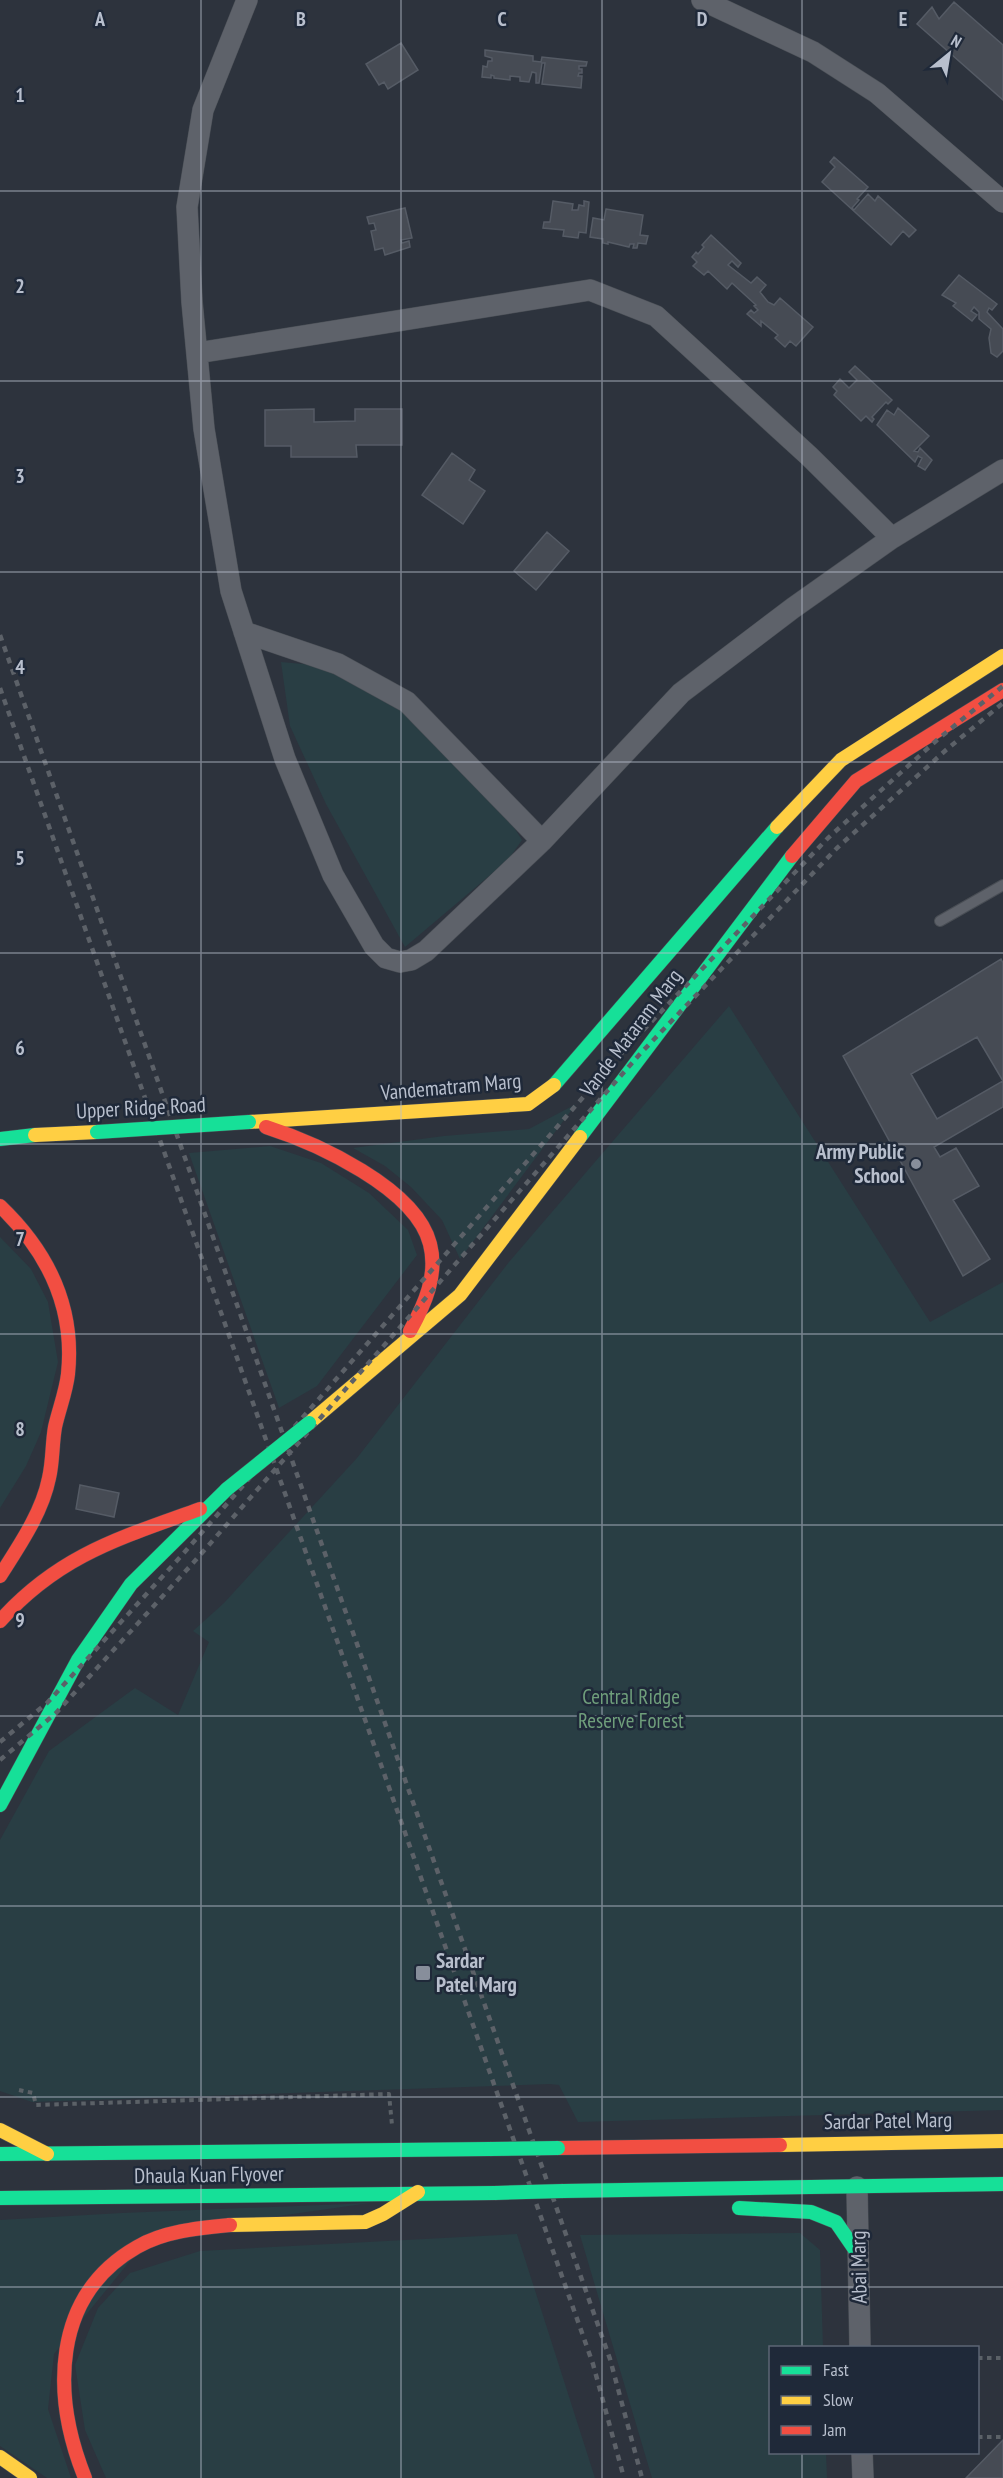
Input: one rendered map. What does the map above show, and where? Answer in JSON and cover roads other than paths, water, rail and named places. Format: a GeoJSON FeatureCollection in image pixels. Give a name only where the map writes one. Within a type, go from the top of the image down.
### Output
{"type":"FeatureCollection","features":[{"type":"Feature","properties":{"kind":"main road","name":"Vande Mataram Marg"},"geometry":{"type":"LineString","coordinates":[[641,985],[782,821],[841,760],[1003,656]]}},
{"type":"Feature","properties":{"kind":"main road","name":"Vande Mataram Marg"},"geometry":{"type":"LineString","coordinates":[[208,1506],[460,1295],[797,849],[856,780],[1003,690]]}},
{"type":"Feature","properties":{"kind":"main road","name":"Vandematram Marg"},"geometry":{"type":"LineString","coordinates":[[249,1122],[528,1104],[549,1091],[641,985]]}},
{"type":"Feature","properties":{"kind":"main road"},"geometry":{"type":"LineString","coordinates":[[249,1122],[305,1140],[335,1153],[366,1171],[393,1194],[417,1220],[430,1241],[432,1272],[427,1297],[403,1344]]}},
{"type":"Feature","properties":{"kind":"main road","name":"Upper Ridge Road"},"geometry":{"type":"LineString","coordinates":[[0,1139],[249,1122]]}},
{"type":"Feature","properties":{"kind":"main road"},"geometry":{"type":"LineString","coordinates":[[0,1206],[17,1221],[37,1245],[59,1287],[66,1312],[68,1373],[55,1429],[48,1481],[18,1549],[0,1576]]}},
{"type":"Feature","properties":{"kind":"main road"},"geometry":{"type":"LineString","coordinates":[[35,1472],[55,1429]]}},
{"type":"Feature","properties":{"kind":"main road"},"geometry":{"type":"LineString","coordinates":[[0,1621],[36,1584],[72,1559],[208,1506]]}},
{"type":"Feature","properties":{"kind":"main road"},"geometry":{"type":"LineString","coordinates":[[0,1804],[78,1660],[124,1594],[131,1584],[208,1506]]}},
{"type":"Feature","properties":{"kind":"main road"},"geometry":{"type":"LineString","coordinates":[[0,2130],[47,2154]]}},
{"type":"Feature","properties":{"kind":"main road","name":"Sardar Patel Marg"},"geometry":{"type":"LineString","coordinates":[[490,2149],[1003,2141]]}},
{"type":"Feature","properties":{"kind":"main road","name":"Dhaula Kuan Flyover"},"geometry":{"type":"LineString","coordinates":[[0,2154],[490,2149]]}},
{"type":"Feature","properties":{"kind":"main road"},"geometry":{"type":"LineString","coordinates":[[582,2192],[1003,2184]]}},
{"type":"Feature","properties":{"kind":"main road"},"geometry":{"type":"LineString","coordinates":[[85,2478],[68,2427],[63,2391],[65,2355],[74,2321],[83,2300],[112,2264],[141,2244],[173,2232],[208,2227],[369,2221],[418,2192]]}},
{"type":"Feature","properties":{"kind":"main road"},"geometry":{"type":"LineString","coordinates":[[582,2192],[606,2201],[652,2204]]}},
{"type":"Feature","properties":{"kind":"main road","name":"Dhaula Kuan Flyover"},"geometry":{"type":"LineString","coordinates":[[0,2198],[582,2192]]}},
{"type":"Feature","properties":{"kind":"main road"},"geometry":{"type":"LineString","coordinates":[[720,2207],[811,2212],[836,2222],[858,2254]]}},
{"type":"Feature","properties":{"kind":"main road"},"geometry":{"type":"LineString","coordinates":[[0,2457],[30,2478]]}},
{"type":"Feature","properties":{"kind":"street"},"geometry":{"type":"LineString","coordinates":[[247,0],[204,110],[187,207],[196,353],[204,429],[231,591],[285,759],[333,875],[374,946],[386,958],[400,962],[411,960],[426,951],[542,841],[681,693],[793,608],[892,538],[1003,470]]}},
{"type":"Feature","properties":{"kind":"street"},"geometry":{"type":"LineString","coordinates":[[706,0],[813,52],[877,93],[1003,202]]}},
{"type":"Feature","properties":{"kind":"street"},"geometry":{"type":"LineString","coordinates":[[196,353],[590,290],[656,316],[809,456],[892,538]]}},
{"type":"Feature","properties":{"kind":"street"},"geometry":{"type":"LineString","coordinates":[[244,632],[338,664],[407,702],[542,841]]}},
{"type":"Feature","properties":{"kind":"street","name":"Abai Marg"},"geometry":{"type":"LineString","coordinates":[[857,2187],[860,2346]]}},
{"type":"Feature","properties":{"kind":"street"},"geometry":{"type":"LineString","coordinates":[[862,2454],[863,2478]]}},
{"type":"Feature","properties":{"kind":"lane"},"geometry":{"type":"LineString","coordinates":[[940,921],[1003,885]]}},
{"type":"Feature","properties":{"kind":"railway"},"geometry":{"type":"LineString","coordinates":[[0,635],[610,2359],[642,2478]]}},
{"type":"Feature","properties":{"kind":"railway"},"geometry":{"type":"LineString","coordinates":[[0,1742],[47,1703],[183,1554],[628,1046],[828,838],[937,740],[1003,686]]}},
{"type":"Feature","properties":{"kind":"railway"},"geometry":{"type":"LineString","coordinates":[[0,688],[593,2364],[624,2478]]}},
{"type":"Feature","properties":{"kind":"railway"},"geometry":{"type":"LineString","coordinates":[[0,1760],[56,1713],[193,1563],[639,1055],[837,848],[946,750],[1003,703]]}},
{"type":"Feature","properties":{"kind":"place","name":"Army Public School"},"geometry":{"type":"Point","coordinates":[916,1164]}},
{"type":"Feature","properties":{"kind":"place","name":"Sardar Patel Marg"},"geometry":{"type":"Point","coordinates":[423,1973]}},
{"type":"Feature","properties":{"kind":"park label","name":"Central Ridge Reserve Forest"},"geometry":{"type":"Point","coordinates":[631,1709]}}]}
